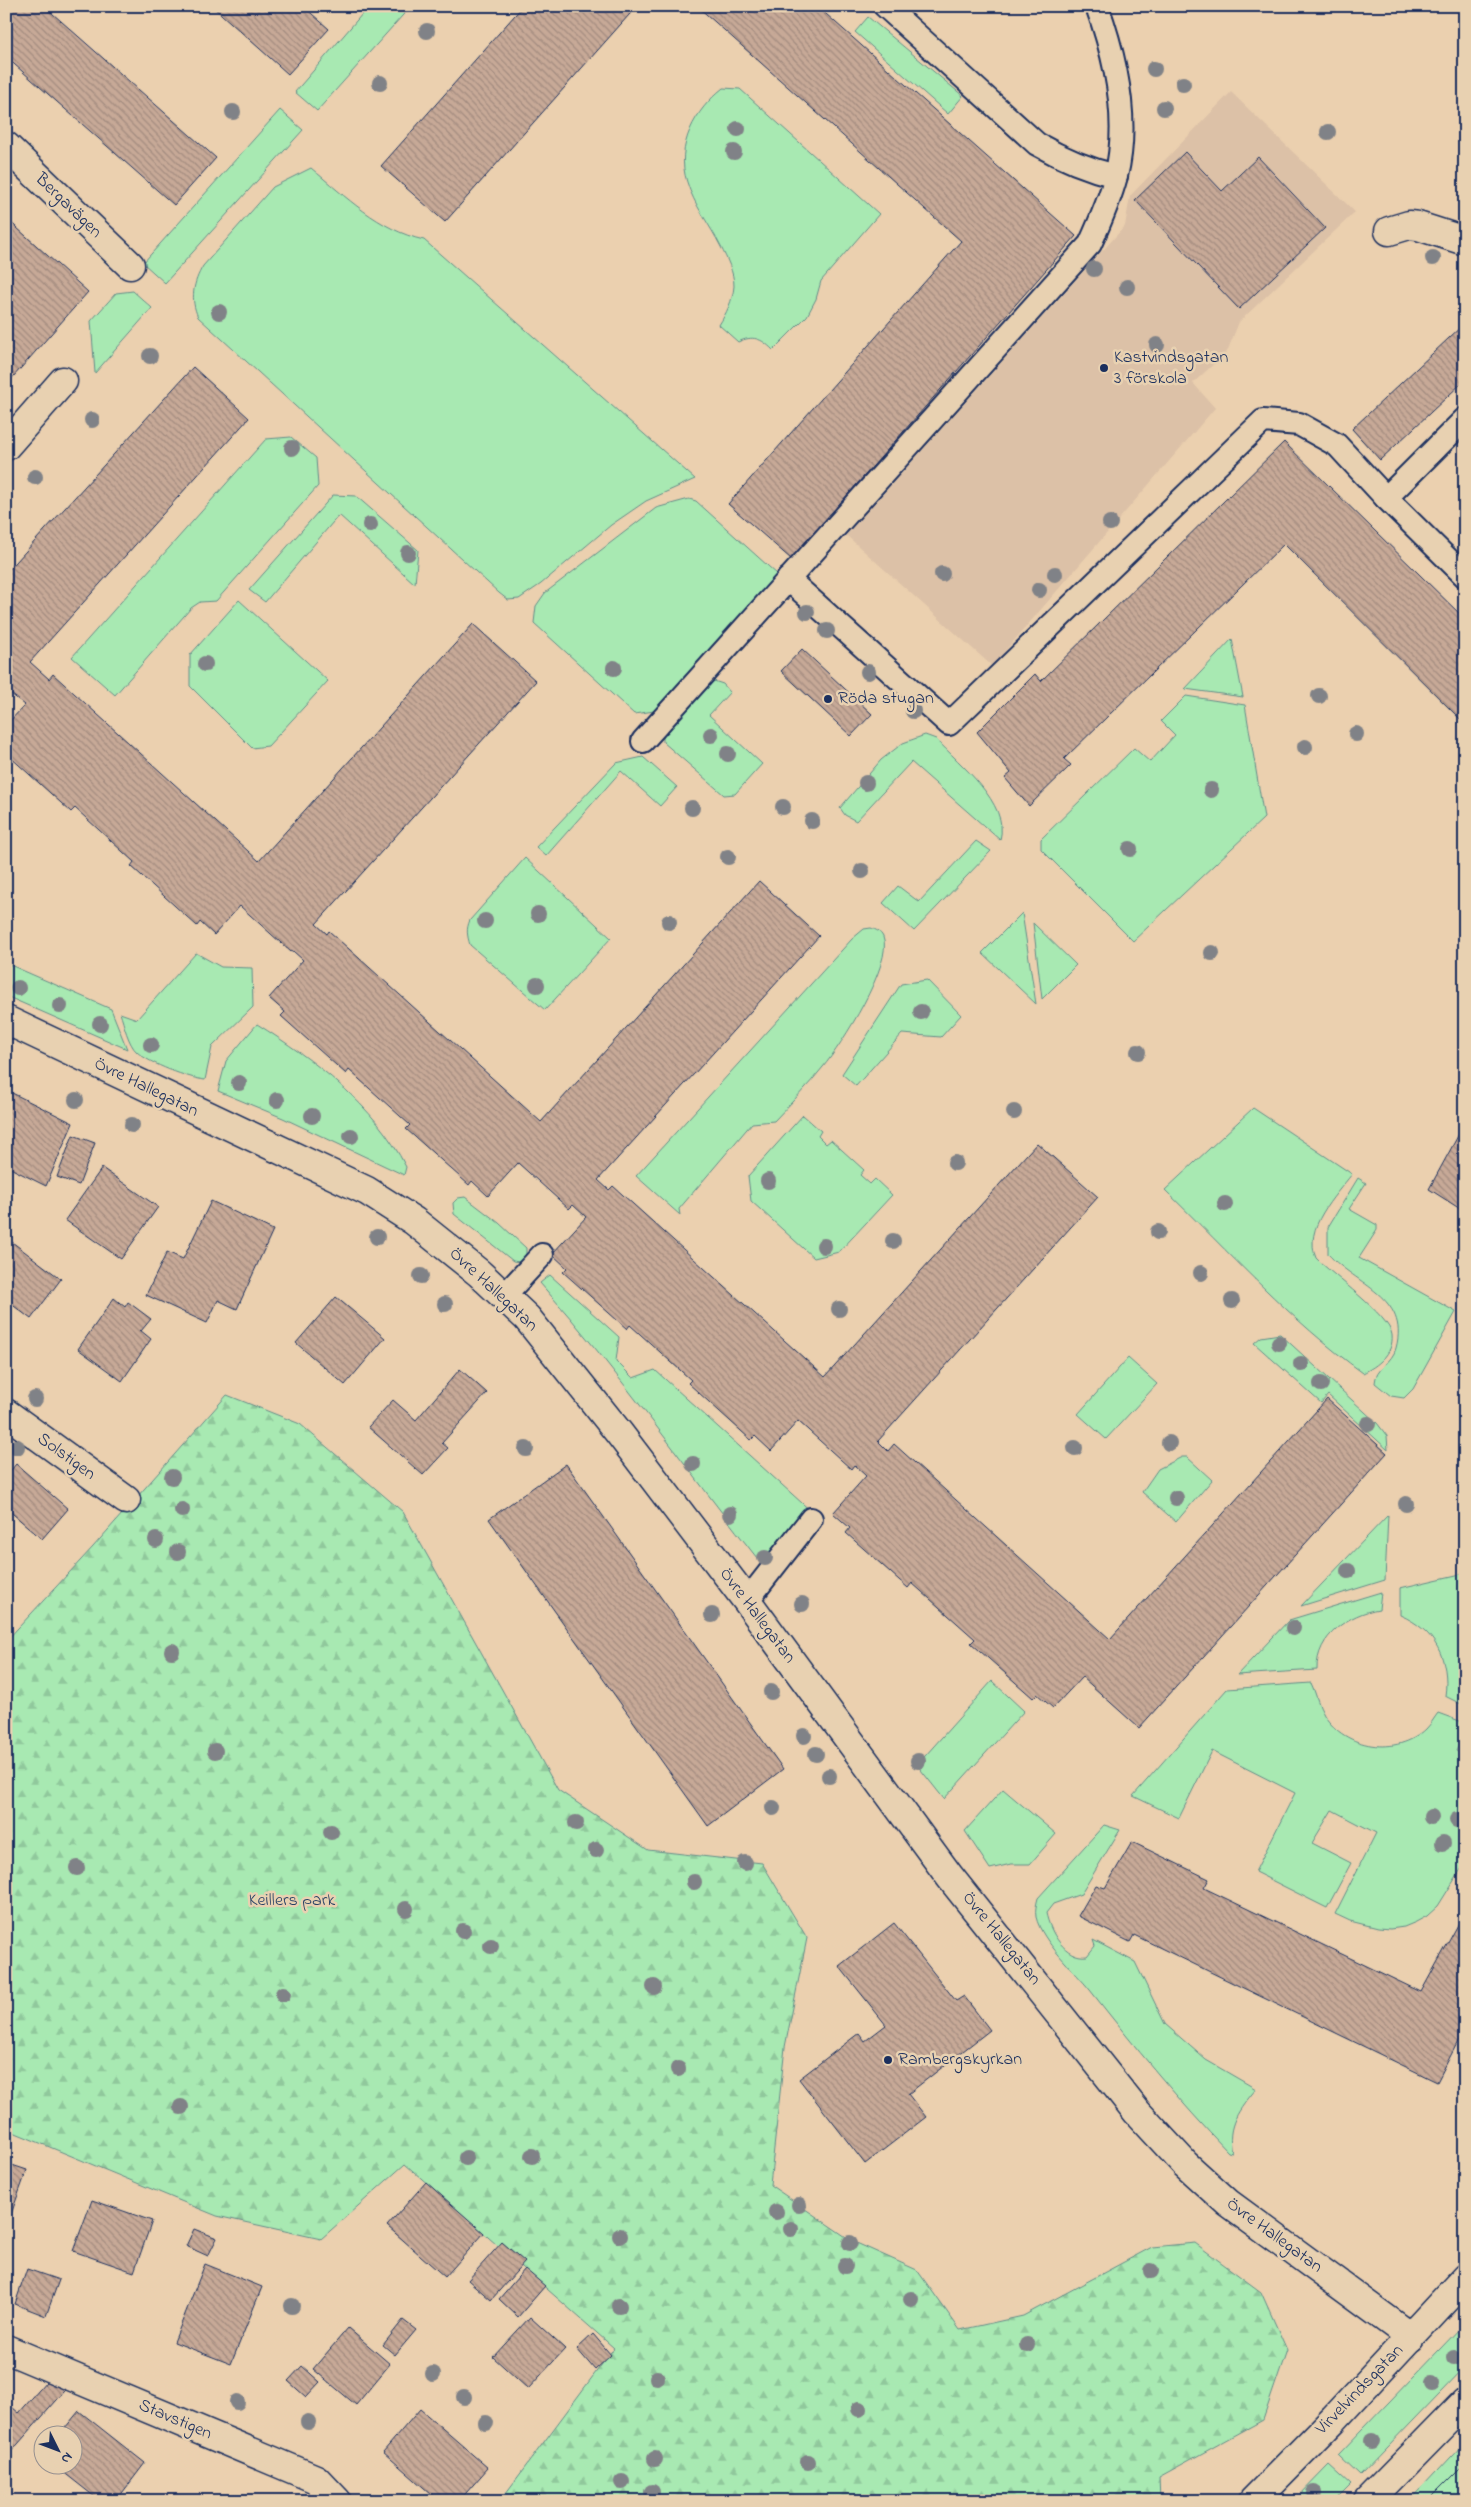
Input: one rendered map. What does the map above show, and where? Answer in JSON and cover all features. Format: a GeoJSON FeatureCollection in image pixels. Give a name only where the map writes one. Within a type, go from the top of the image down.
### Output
{"type":"FeatureCollection","features":[{"type":"Feature","properties":{"kind":"street","name":"Bergavägen"},"geometry":{"type":"LineString","coordinates":[[6,146],[130,265]]}},
{"type":"Feature","properties":{"kind":"street"},"geometry":{"type":"LineString","coordinates":[[1390,231],[1409,225],[1418,226],[1465,241]]}},
{"type":"Feature","properties":{"kind":"street"},"geometry":{"type":"LineString","coordinates":[[6,446],[64,381]]}},
{"type":"Feature","properties":{"kind":"street","name":"Övre Hallegatan"},"geometry":{"type":"LineString","coordinates":[[6,1020],[367,1191],[414,1221],[480,1273],[527,1318],[546,1341],[747,1601],[950,1877],[1137,2112],[1185,2164],[1228,2202],[1410,2338]]}},
{"type":"Feature","properties":{"kind":"street","name":"Solstigen"},"geometry":{"type":"LineString","coordinates":[[6,1413],[126,1500]]}},
{"type":"Feature","properties":{"kind":"street","name":"Virvelvindsgatan"},"geometry":{"type":"LineString","coordinates":[[1253,2501],[1465,2278]]}},
{"type":"Feature","properties":{"kind":"street","name":"Stavstigen"},"geometry":{"type":"LineString","coordinates":[[6,2349],[316,2479],[337,2501]]}},
{"type":"Feature","properties":{"kind":"street"},"geometry":{"type":"LineString","coordinates":[[1368,2501],[1465,2402]]}},
{"type":"Feature","properties":{"kind":"lane"},"geometry":{"type":"LineString","coordinates":[[885,6],[1037,144],[1061,158],[1116,176]]}},
{"type":"Feature","properties":{"kind":"lane"},"geometry":{"type":"LineString","coordinates":[[643,741],[1090,244],[1116,176],[1120,151],[1122,110],[1108,37],[1097,6]]}},
{"type":"Feature","properties":{"kind":"lane"},"geometry":{"type":"LineString","coordinates":[[1386,498],[1465,419]]}},
{"type":"Feature","properties":{"kind":"lane"},"geometry":{"type":"LineString","coordinates":[[788,579],[949,724],[1263,421],[1299,424],[1337,445],[1386,498],[1465,576]]}},
{"type":"Feature","properties":{"kind":"lane"},"geometry":{"type":"LineString","coordinates":[[504,1296],[542,1256]]}},
{"type":"Feature","properties":{"kind":"lane"},"geometry":{"type":"LineString","coordinates":[[747,1601],[811,1519]]}},
{"type":"Feature","properties":{"kind":"shaded area","name":"Kastvindsgatan 3 förskola"},"geometry":{"type":"Polygon","coordinates":[[[1231,92],[1355,212],[1239,322],[1227,352],[1193,383],[1215,408],[992,666],[846,535],[1125,226],[1130,196],[1231,92]]]}},
{"type":"Feature","properties":{"kind":"green space"},"geometry":{"type":"Polygon","coordinates":[[[369,6],[411,6],[317,111],[295,92],[369,6]]]}},
{"type":"Feature","properties":{"kind":"green space"},"geometry":{"type":"Polygon","coordinates":[[[868,17],[963,96],[948,114],[855,32],[868,17]]]}},
{"type":"Feature","properties":{"kind":"green space"},"geometry":{"type":"Polygon","coordinates":[[[723,88],[740,89],[879,214],[821,281],[816,299],[807,316],[773,350],[761,340],[753,338],[738,342],[719,325],[727,312],[732,296],[733,276],[721,247],[694,199],[684,169],[686,142],[690,130],[704,107],[723,88]]]}},
{"type":"Feature","properties":{"kind":"green space"},"geometry":{"type":"Polygon","coordinates":[[[280,110],[303,130],[165,283],[143,263],[280,110]]]}},
{"type":"Feature","properties":{"kind":"green space"},"geometry":{"type":"Polygon","coordinates":[[[311,168],[350,201],[392,229],[424,240],[695,479],[646,501],[611,525],[541,584],[519,599],[508,600],[499,593],[198,317],[193,297],[195,285],[203,266],[273,187],[311,168]]]}},
{"type":"Feature","properties":{"kind":"green space"},"geometry":{"type":"Polygon","coordinates":[[[133,291],[152,308],[95,373],[91,321],[116,293],[133,291]]]}},
{"type":"Feature","properties":{"kind":"green space"},"geometry":{"type":"Polygon","coordinates":[[[291,437],[316,458],[318,486],[216,601],[200,602],[191,608],[115,695],[72,657],[266,439],[291,437]]]}},
{"type":"Feature","properties":{"kind":"green space"},"geometry":{"type":"Polygon","coordinates":[[[333,495],[356,496],[418,550],[415,584],[339,515],[265,602],[249,590],[333,495]]]}},
{"type":"Feature","properties":{"kind":"green space"},"geometry":{"type":"Polygon","coordinates":[[[689,499],[696,501],[778,575],[661,710],[634,714],[534,623],[536,606],[545,593],[656,508],[689,499]]]}},
{"type":"Feature","properties":{"kind":"green space"},"geometry":{"type":"Polygon","coordinates":[[[239,600],[328,681],[268,746],[252,748],[190,686],[190,655],[239,600]]]}},
{"type":"Feature","properties":{"kind":"green space"},"geometry":{"type":"Polygon","coordinates":[[[1232,639],[1243,697],[1185,689],[1232,639]]]}},
{"type":"Feature","properties":{"kind":"green space"},"geometry":{"type":"Polygon","coordinates":[[[711,680],[723,684],[730,692],[709,715],[762,764],[735,794],[724,795],[663,742],[663,735],[711,680]]]}},
{"type":"Feature","properties":{"kind":"green space"},"geometry":{"type":"Polygon","coordinates":[[[1186,696],[1245,705],[1264,818],[1133,941],[1041,849],[1041,839],[1134,748],[1150,762],[1175,735],[1161,721],[1186,696]]]}},
{"type":"Feature","properties":{"kind":"green space"},"geometry":{"type":"Polygon","coordinates":[[[925,735],[936,739],[981,785],[998,812],[1001,826],[1000,840],[911,762],[856,821],[845,815],[840,808],[881,760],[903,743],[925,735]]]}},
{"type":"Feature","properties":{"kind":"green space"},"geometry":{"type":"Polygon","coordinates":[[[643,757],[677,787],[660,806],[621,771],[546,856],[536,847],[616,763],[643,757]]]}},
{"type":"Feature","properties":{"kind":"green space"},"geometry":{"type":"Polygon","coordinates":[[[976,841],[991,851],[914,931],[883,903],[898,886],[919,902],[976,841]]]}},
{"type":"Feature","properties":{"kind":"green space"},"geometry":{"type":"Polygon","coordinates":[[[525,858],[611,938],[545,1010],[470,945],[468,935],[470,920],[525,858]]]}},
{"type":"Feature","properties":{"kind":"green space"},"geometry":{"type":"Polygon","coordinates":[[[1022,913],[1036,1004],[982,953],[1022,913]]]}},
{"type":"Feature","properties":{"kind":"green space"},"geometry":{"type":"Polygon","coordinates":[[[1033,923],[1076,965],[1042,999],[1033,923]]]}},
{"type":"Feature","properties":{"kind":"green space"},"geometry":{"type":"Polygon","coordinates":[[[871,928],[879,932],[883,937],[884,949],[881,965],[864,1004],[842,1041],[817,1074],[774,1121],[752,1123],[679,1209],[680,1215],[636,1176],[852,939],[864,929],[871,928]]]}},
{"type":"Feature","properties":{"kind":"green space"},"geometry":{"type":"Polygon","coordinates":[[[196,953],[221,967],[252,968],[253,1007],[212,1047],[205,1080],[170,1070],[143,1057],[137,1052],[129,1039],[120,1013],[137,1019],[196,953]]]}},
{"type":"Feature","properties":{"kind":"green space"},"geometry":{"type":"Polygon","coordinates":[[[8,964],[111,1009],[127,1049],[6,996],[8,964]]]}},
{"type":"Feature","properties":{"kind":"green space"},"geometry":{"type":"Polygon","coordinates":[[[927,980],[961,1015],[941,1037],[902,1034],[856,1086],[842,1074],[901,984],[927,980]]]}},
{"type":"Feature","properties":{"kind":"green space"},"geometry":{"type":"Polygon","coordinates":[[[257,1024],[321,1069],[360,1104],[393,1145],[406,1167],[404,1175],[283,1118],[218,1091],[226,1061],[257,1024]]]}},
{"type":"Feature","properties":{"kind":"green space"},"geometry":{"type":"Polygon","coordinates":[[[1253,1108],[1352,1174],[1330,1202],[1317,1224],[1313,1247],[1316,1258],[1359,1295],[1389,1327],[1392,1342],[1387,1354],[1374,1367],[1363,1373],[1336,1353],[1286,1309],[1165,1190],[1253,1108]]]}},
{"type":"Feature","properties":{"kind":"green space"},"geometry":{"type":"Polygon","coordinates":[[[803,1115],[821,1131],[818,1136],[826,1144],[831,1140],[864,1170],[860,1175],[870,1184],[875,1179],[892,1195],[839,1252],[814,1258],[751,1201],[748,1176],[803,1115]]]}},
{"type":"Feature","properties":{"kind":"green space"},"geometry":{"type":"Polygon","coordinates":[[[1358,1178],[1366,1183],[1349,1209],[1377,1225],[1377,1230],[1359,1258],[1456,1312],[1413,1389],[1404,1398],[1391,1396],[1375,1383],[1378,1374],[1396,1348],[1398,1331],[1395,1316],[1388,1304],[1378,1294],[1328,1254],[1328,1227],[1358,1178]]]}},
{"type":"Feature","properties":{"kind":"green space"},"geometry":{"type":"Polygon","coordinates":[[[465,1197],[499,1223],[526,1248],[526,1256],[519,1262],[513,1261],[454,1214],[453,1203],[458,1198],[465,1197]]]}},
{"type":"Feature","properties":{"kind":"green space"},"geometry":{"type":"Polygon","coordinates":[[[550,1275],[619,1337],[616,1361],[633,1378],[655,1370],[813,1513],[764,1567],[626,1387],[540,1283],[550,1275]]]}},
{"type":"Feature","properties":{"kind":"green space"},"geometry":{"type":"Polygon","coordinates":[[[1280,1334],[1377,1423],[1387,1436],[1388,1450],[1328,1395],[1321,1403],[1254,1343],[1261,1337],[1280,1334]]]}},
{"type":"Feature","properties":{"kind":"green space"},"geometry":{"type":"Polygon","coordinates":[[[1128,1358],[1157,1384],[1106,1439],[1078,1414],[1128,1358]]]}},
{"type":"Feature","properties":{"kind":"green space","name":"Keillers park"},"geometry":{"type":"Polygon","coordinates":[[[227,1395],[300,1424],[403,1512],[558,1790],[648,1850],[762,1863],[807,1938],[785,2047],[770,2185],[852,2241],[917,2270],[960,2330],[1023,2316],[1152,2247],[1195,2243],[1261,2292],[1287,2350],[1263,2420],[1159,2477],[1160,2501],[500,2501],[614,2348],[405,2164],[321,2239],[217,2216],[6,2129],[6,1641],[93,1547],[227,1395]]]}},
{"type":"Feature","properties":{"kind":"green space"},"geometry":{"type":"Polygon","coordinates":[[[1182,1457],[1187,1457],[1212,1480],[1176,1522],[1142,1492],[1158,1469],[1182,1457]]]}},
{"type":"Feature","properties":{"kind":"green space"},"geometry":{"type":"Polygon","coordinates":[[[1388,1515],[1385,1580],[1301,1606],[1388,1515]]]}},
{"type":"Feature","properties":{"kind":"green space"},"geometry":{"type":"Polygon","coordinates":[[[1465,1573],[1465,1706],[1445,1696],[1445,1670],[1438,1647],[1431,1637],[1412,1621],[1400,1615],[1400,1588],[1465,1573]]]}},
{"type":"Feature","properties":{"kind":"green space"},"geometry":{"type":"Polygon","coordinates":[[[1381,1592],[1379,1609],[1357,1616],[1346,1622],[1328,1637],[1318,1658],[1317,1670],[1237,1675],[1289,1620],[1381,1592]]]}},
{"type":"Feature","properties":{"kind":"green space"},"geometry":{"type":"Polygon","coordinates":[[[992,1681],[1024,1711],[944,1799],[917,1765],[992,1681]]]}},
{"type":"Feature","properties":{"kind":"green space"},"geometry":{"type":"Polygon","coordinates":[[[1311,1683],[1324,1715],[1333,1727],[1358,1742],[1387,1746],[1401,1743],[1414,1738],[1426,1729],[1438,1713],[1465,1723],[1465,1733],[1456,1751],[1465,1756],[1465,1863],[1438,1906],[1427,1916],[1404,1927],[1378,1928],[1350,1921],[1335,1914],[1376,1833],[1332,1810],[1312,1843],[1351,1863],[1327,1908],[1255,1872],[1295,1793],[1212,1751],[1179,1818],[1133,1796],[1227,1689],[1311,1683]]]}},
{"type":"Feature","properties":{"kind":"green space"},"geometry":{"type":"Polygon","coordinates":[[[1003,1789],[1056,1834],[1030,1864],[1011,1864],[990,1869],[965,1831],[1003,1789]]]}},
{"type":"Feature","properties":{"kind":"green space"},"geometry":{"type":"Polygon","coordinates":[[[1104,1825],[1120,1830],[1081,1894],[1053,1904],[1046,1913],[1051,1928],[1065,1949],[1079,1956],[1087,1956],[1095,1946],[1093,1940],[1135,1962],[1165,2024],[1206,2060],[1256,2089],[1239,2111],[1232,2126],[1232,2153],[1228,2152],[1210,2133],[1157,2073],[1059,1955],[1039,1926],[1036,1917],[1038,1898],[1104,1825]]]}},
{"type":"Feature","properties":{"kind":"green space"},"geometry":{"type":"Polygon","coordinates":[[[1465,2323],[1465,2367],[1360,2476],[1338,2455],[1465,2323]]]}},
{"type":"Feature","properties":{"kind":"green space"},"geometry":{"type":"Polygon","coordinates":[[[1465,2442],[1465,2501],[1410,2501],[1465,2442]]]}},
{"type":"Feature","properties":{"kind":"green space"},"geometry":{"type":"Polygon","coordinates":[[[1329,2465],[1351,2485],[1335,2501],[1294,2501],[1329,2465]]]}},
{"type":"Feature","properties":{"kind":"building"},"geometry":{"type":"Polygon","coordinates":[[[6,6],[44,6],[216,158],[174,205],[6,57],[6,6]]]}},
{"type":"Feature","properties":{"kind":"building"},"geometry":{"type":"Polygon","coordinates":[[[212,6],[303,6],[329,29],[288,74],[212,6]]]}},
{"type":"Feature","properties":{"kind":"building"},"geometry":{"type":"Polygon","coordinates":[[[523,6],[637,6],[445,222],[381,166],[523,6]]]}},
{"type":"Feature","properties":{"kind":"building"},"geometry":{"type":"Polygon","coordinates":[[[697,6],[817,6],[1076,236],[791,559],[728,504],[961,241],[697,6]]]}},
{"type":"Feature","properties":{"kind":"building"},"geometry":{"type":"Polygon","coordinates":[[[1185,152],[1222,191],[1258,157],[1325,228],[1239,309],[1135,200],[1185,152]]]}},
{"type":"Feature","properties":{"kind":"building"},"geometry":{"type":"Polygon","coordinates":[[[6,218],[88,292],[6,385],[6,218]]]}},
{"type":"Feature","properties":{"kind":"building"},"geometry":{"type":"Polygon","coordinates":[[[1465,323],[1465,380],[1380,460],[1352,429],[1465,323]]]}},
{"type":"Feature","properties":{"kind":"building"},"geometry":{"type":"Polygon","coordinates":[[[193,367],[249,418],[30,662],[49,679],[53,674],[259,861],[473,624],[536,681],[316,924],[327,934],[329,931],[541,1122],[759,881],[819,936],[598,1180],[609,1190],[613,1186],[825,1377],[1037,1143],[1098,1197],[878,1441],[888,1451],[894,1444],[1110,1639],[1327,1399],[1387,1453],[1139,1728],[1082,1677],[1053,1708],[1037,1694],[1033,1698],[971,1643],[975,1639],[912,1583],[908,1588],[846,1533],[850,1528],[833,1513],[866,1476],[854,1465],[851,1469],[798,1421],[771,1451],[755,1436],[751,1440],[688,1383],[691,1380],[630,1325],[627,1329],[563,1272],[567,1268],[552,1254],[586,1217],[573,1205],[569,1209],[518,1163],[488,1196],[472,1181],[469,1185],[406,1129],[410,1125],[349,1070],[346,1074],[281,1016],[285,1012],[269,998],[303,960],[293,951],[291,952],[240,906],[214,935],[200,922],[197,926],[131,866],[134,862],[75,808],[71,812],[8,755],[12,751],[6,746],[6,725],[25,705],[6,690],[6,573],[193,367]]]}},
{"type":"Feature","properties":{"kind":"building"},"geometry":{"type":"Polygon","coordinates":[[[1284,442],[1465,619],[1465,724],[1284,544],[1064,759],[1071,765],[1029,806],[1005,778],[1011,773],[977,732],[1035,674],[1041,681],[1284,442]]]}},
{"type":"Feature","properties":{"kind":"building"},"geometry":{"type":"Polygon","coordinates":[[[802,649],[872,714],[851,736],[781,671],[802,649]]]}},
{"type":"Feature","properties":{"kind":"building"},"geometry":{"type":"Polygon","coordinates":[[[6,1090],[73,1123],[46,1186],[6,1166],[6,1090]]]}},
{"type":"Feature","properties":{"kind":"building"},"geometry":{"type":"Polygon","coordinates":[[[1465,1123],[1465,1212],[1429,1189],[1465,1123]]]}},
{"type":"Feature","properties":{"kind":"building"},"geometry":{"type":"Polygon","coordinates":[[[73,1135],[95,1143],[79,1185],[57,1177],[73,1135]]]}},
{"type":"Feature","properties":{"kind":"building"},"geometry":{"type":"Polygon","coordinates":[[[102,1168],[158,1207],[121,1259],[65,1220],[102,1168]]]}},
{"type":"Feature","properties":{"kind":"building"},"geometry":{"type":"Polygon","coordinates":[[[211,1201],[273,1230],[237,1309],[218,1300],[207,1323],[146,1295],[167,1252],[183,1259],[211,1201]]]}},
{"type":"Feature","properties":{"kind":"building"},"geometry":{"type":"Polygon","coordinates":[[[12,1242],[61,1279],[31,1319],[6,1300],[6,1250],[12,1242]]]}},
{"type":"Feature","properties":{"kind":"building"},"geometry":{"type":"Polygon","coordinates":[[[336,1297],[385,1338],[345,1385],[296,1343],[336,1297]]]}},
{"type":"Feature","properties":{"kind":"building"},"geometry":{"type":"Polygon","coordinates":[[[114,1298],[125,1307],[128,1302],[151,1319],[141,1331],[151,1339],[122,1381],[78,1349],[114,1298]]]}},
{"type":"Feature","properties":{"kind":"building"},"geometry":{"type":"Polygon","coordinates":[[[460,1369],[487,1393],[442,1443],[448,1448],[423,1475],[368,1427],[393,1400],[416,1420],[460,1369]]]}},
{"type":"Feature","properties":{"kind":"building"},"geometry":{"type":"Polygon","coordinates":[[[16,1464],[68,1509],[42,1539],[6,1508],[6,1476],[16,1464]]]}},
{"type":"Feature","properties":{"kind":"building"},"geometry":{"type":"Polygon","coordinates":[[[566,1464],[783,1769],[708,1826],[489,1519],[566,1464]]]}},
{"type":"Feature","properties":{"kind":"building"},"geometry":{"type":"Polygon","coordinates":[[[1132,1842],[1209,1879],[1204,1888],[1421,1992],[1465,1912],[1465,2028],[1437,2082],[1134,1935],[1130,1942],[1078,1916],[1096,1885],[1105,1888],[1132,1842]]]}},
{"type":"Feature","properties":{"kind":"building","name":"Rambergskyrkan"},"geometry":{"type":"Polygon","coordinates":[[[894,1923],[956,2001],[964,1996],[990,2030],[908,2094],[926,2117],[865,2164],[799,2079],[859,2033],[865,2041],[886,2025],[839,1966],[894,1923]]]}},
{"type":"Feature","properties":{"kind":"building"},"geometry":{"type":"Polygon","coordinates":[[[6,2163],[27,2170],[7,2225],[6,2224],[6,2163]]]}},
{"type":"Feature","properties":{"kind":"building"},"geometry":{"type":"Polygon","coordinates":[[[426,2182],[484,2233],[445,2277],[387,2226],[426,2182]]]}},
{"type":"Feature","properties":{"kind":"building"},"geometry":{"type":"Polygon","coordinates":[[[92,2200],[152,2221],[134,2272],[73,2251],[92,2200]]]}},
{"type":"Feature","properties":{"kind":"building"},"geometry":{"type":"Polygon","coordinates":[[[194,2229],[217,2238],[208,2256],[186,2246],[194,2229]]]}},
{"type":"Feature","properties":{"kind":"building"},"geometry":{"type":"Polygon","coordinates":[[[502,2242],[525,2262],[491,2300],[468,2280],[502,2242]]]}},
{"type":"Feature","properties":{"kind":"building"},"geometry":{"type":"Polygon","coordinates":[[[205,2264],[262,2287],[231,2364],[174,2342],[205,2264]]]}},
{"type":"Feature","properties":{"kind":"building"},"geometry":{"type":"Polygon","coordinates":[[[27,2269],[59,2280],[46,2316],[15,2304],[27,2269]]]}},
{"type":"Feature","properties":{"kind":"building"},"geometry":{"type":"Polygon","coordinates":[[[525,2269],[545,2286],[518,2317],[499,2299],[525,2269]]]}},
{"type":"Feature","properties":{"kind":"building"},"geometry":{"type":"Polygon","coordinates":[[[530,2317],[565,2349],[528,2389],[493,2357],[530,2317]]]}},
{"type":"Feature","properties":{"kind":"building"},"geometry":{"type":"Polygon","coordinates":[[[403,2320],[416,2330],[395,2355],[383,2345],[403,2320]]]}},
{"type":"Feature","properties":{"kind":"building"},"geometry":{"type":"Polygon","coordinates":[[[348,2328],[390,2364],[356,2405],[313,2369],[348,2328]]]}},
{"type":"Feature","properties":{"kind":"building"},"geometry":{"type":"Polygon","coordinates":[[[593,2334],[611,2355],[595,2370],[577,2349],[593,2334]]]}},
{"type":"Feature","properties":{"kind":"building"},"geometry":{"type":"Polygon","coordinates":[[[302,2366],[320,2382],[306,2397],[288,2381],[302,2366]]]}},
{"type":"Feature","properties":{"kind":"building"},"geometry":{"type":"Polygon","coordinates":[[[53,2374],[72,2383],[36,2424],[32,2424],[32,2428],[10,2453],[6,2450],[6,2402],[19,2413],[53,2374]]]}},
{"type":"Feature","properties":{"kind":"building"},"geometry":{"type":"Polygon","coordinates":[[[420,2409],[488,2468],[459,2501],[439,2501],[383,2452],[420,2409]]]}},
{"type":"Feature","properties":{"kind":"building"},"geometry":{"type":"Polygon","coordinates":[[[79,2411],[145,2463],[116,2501],[100,2501],[66,2474],[82,2474],[82,2424],[68,2424],[79,2411]]]}},
{"type":"Feature","properties":{"kind":"tram line"},"geometry":{"type":"LineString","coordinates":[[1428,2501],[1465,2464]]}},
{"type":"Feature","properties":{"kind":"place","name":"Kastvindsgatan 3 förskola"},"geometry":{"type":"Point","coordinates":[1104,368]}},
{"type":"Feature","properties":{"kind":"place","name":"Röda stugan"},"geometry":{"type":"Point","coordinates":[828,699]}},
{"type":"Feature","properties":{"kind":"place","name":"Rambergskyrkan"},"geometry":{"type":"Point","coordinates":[888,2060]}}]}
